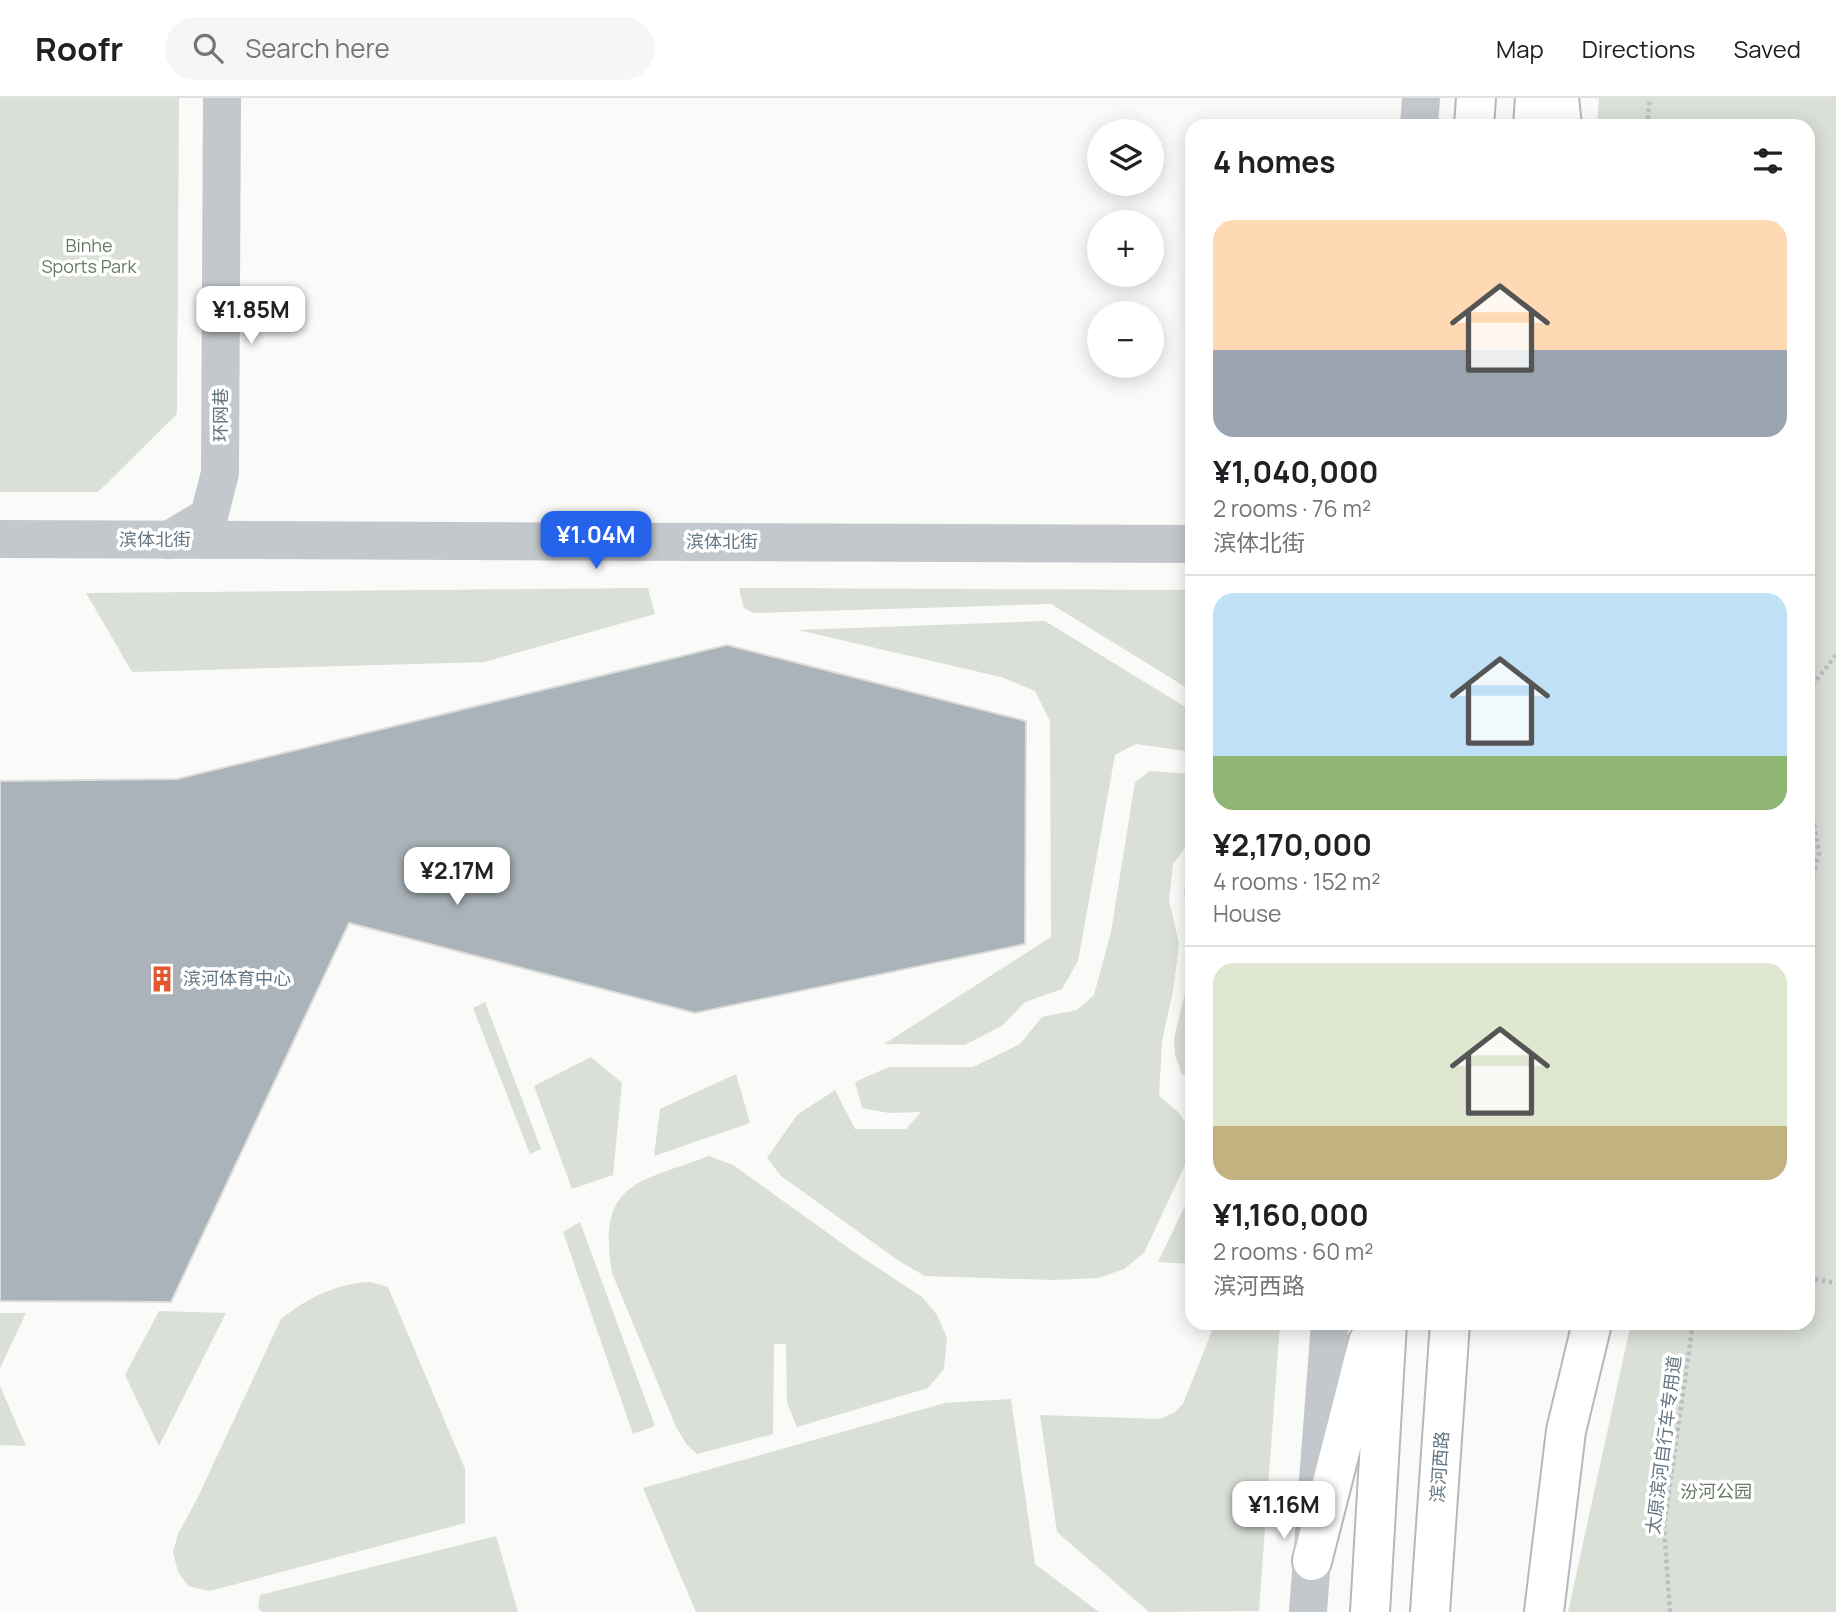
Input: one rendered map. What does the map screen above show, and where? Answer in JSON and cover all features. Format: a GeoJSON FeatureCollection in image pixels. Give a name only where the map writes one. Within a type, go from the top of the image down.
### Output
{"type":"FeatureCollection","features":[{"type":"Feature","properties":{"kind":"highway"},"geometry":{"type":"LineString","coordinates":[[1475,119],[1476,98]]}},
{"type":"Feature","properties":{"kind":"highway"},"geometry":{"type":"LineString","coordinates":[[1534,119],[1535,98]]}},
{"type":"Feature","properties":{"kind":"highway"},"geometry":{"type":"LineString","coordinates":[[1559,98],[1561,119]]}},
{"type":"Feature","properties":{"kind":"highway"},"geometry":{"type":"LineString","coordinates":[[1312,1561],[1371,1330]]}},
{"type":"Feature","properties":{"kind":"highway"},"geometry":{"type":"LineString","coordinates":[[1370,1612],[1387,1330]]}},
{"type":"Feature","properties":{"kind":"highway","name":"滨河西路"},"geometry":{"type":"LineString","coordinates":[[1430,1612],[1451,1330]]}},
{"type":"Feature","properties":{"kind":"highway"},"geometry":{"type":"LineString","coordinates":[[1522,1612],[1545,1427],[1568,1330]]}},
{"type":"Feature","properties":{"kind":"highway"},"geometry":{"type":"LineString","coordinates":[[1544,1612],[1566,1431],[1590,1330]]}},
{"type":"Feature","properties":{"kind":"street","name":"环网巷"},"geometry":{"type":"LineString","coordinates":[[169,540],[209,516],[220,473],[222,98]]}},
{"type":"Feature","properties":{"kind":"street"},"geometry":{"type":"LineString","coordinates":[[1420,119],[1421,98]]}},
{"type":"Feature","properties":{"kind":"street","name":"滨体北街"},"geometry":{"type":"LineString","coordinates":[[0,539],[1185,544]]}},
{"type":"Feature","properties":{"kind":"street"},"geometry":{"type":"LineString","coordinates":[[1308,1612],[1329,1330]]}},
{"type":"Feature","properties":{"kind":"path"},"geometry":{"type":"LineString","coordinates":[[1648,119],[1650,98]]}},
{"type":"Feature","properties":{"kind":"path"},"geometry":{"type":"LineString","coordinates":[[1815,682],[1836,655]]}},
{"type":"Feature","properties":{"kind":"path"},"geometry":{"type":"LineString","coordinates":[[1815,830],[1819,853],[1815,868]]}},
{"type":"Feature","properties":{"kind":"path"},"geometry":{"type":"LineString","coordinates":[[1815,1279],[1836,1283]]}},
{"type":"Feature","properties":{"kind":"path","name":"太原滨河自行车专用道"},"geometry":{"type":"LineString","coordinates":[[1671,1612],[1664,1526],[1692,1330]]}},
{"type":"Feature","properties":{"kind":"green space","name":"Binhe Sports Park"},"geometry":{"type":"Polygon","coordinates":[[[0,98],[179,98],[177,414],[98,492],[0,492],[0,98]]]}},
{"type":"Feature","properties":{"kind":"green space","name":"汾河公园"},"geometry":{"type":"Polygon","coordinates":[[[1599,98],[1836,98],[1836,1612],[1568,1612],[1629,1330],[1815,1330],[1815,119],[1598,119],[1599,98]]]}},
{"type":"Feature","properties":{"kind":"green space"},"geometry":{"type":"Polygon","coordinates":[[[648,588],[655,614],[484,662],[132,672],[86,593],[648,588]]]}},
{"type":"Feature","properties":{"kind":"green space"},"geometry":{"type":"Polygon","coordinates":[[[739,588],[1185,590],[1185,687],[1051,604],[753,613],[744,608],[739,588]]]}},
{"type":"Feature","properties":{"kind":"green space"},"geometry":{"type":"Polygon","coordinates":[[[1045,621],[1185,707],[1185,751],[1136,744],[1115,755],[1078,961],[1062,989],[1025,1002],[1003,1025],[965,1045],[884,1044],[1051,937],[1050,721],[1035,691],[1001,677],[798,630],[1045,621]]]}},
{"type":"Feature","properties":{"kind":"green space"},"geometry":{"type":"Polygon","coordinates":[[[1150,771],[1185,774],[1185,848],[1173,864],[1169,900],[1179,944],[1173,991],[1162,1041],[1159,1096],[1185,1122],[1185,1165],[1144,1253],[1124,1269],[1098,1278],[1053,1280],[925,1276],[899,1261],[781,1176],[767,1158],[797,1115],[835,1090],[855,1129],[906,1129],[921,1112],[889,1113],[862,1108],[855,1082],[889,1067],[973,1067],[1020,1044],[1042,1017],[1077,1010],[1094,995],[1111,932],[1135,782],[1150,771]]]}},
{"type":"Feature","properties":{"kind":"green space"},"geometry":{"type":"Polygon","coordinates":[[[1185,993],[1185,1075],[1182,1075],[1175,1055],[1174,1039],[1185,993]]]}},
{"type":"Feature","properties":{"kind":"green space"},"geometry":{"type":"Polygon","coordinates":[[[485,1002],[541,1149],[530,1154],[473,1008],[485,1002]]]}},
{"type":"Feature","properties":{"kind":"green space"},"geometry":{"type":"Polygon","coordinates":[[[591,1057],[622,1083],[613,1175],[572,1189],[534,1086],[591,1057]]]}},
{"type":"Feature","properties":{"kind":"green space"},"geometry":{"type":"Polygon","coordinates":[[[736,1074],[750,1123],[654,1156],[660,1109],[736,1074]]]}},
{"type":"Feature","properties":{"kind":"green space"},"geometry":{"type":"Polygon","coordinates":[[[709,1156],[733,1165],[922,1297],[937,1315],[947,1338],[944,1369],[928,1388],[797,1427],[787,1403],[786,1344],[774,1344],[773,1434],[697,1454],[687,1445],[676,1427],[612,1273],[609,1243],[611,1220],[617,1203],[628,1190],[661,1173],[709,1156]]]}},
{"type":"Feature","properties":{"kind":"green space"},"geometry":{"type":"Polygon","coordinates":[[[1185,1206],[1185,1264],[1158,1262],[1185,1206]]]}},
{"type":"Feature","properties":{"kind":"green space"},"geometry":{"type":"Polygon","coordinates":[[[580,1222],[655,1426],[633,1434],[563,1232],[580,1222]]]}},
{"type":"Feature","properties":{"kind":"green space"},"geometry":{"type":"Polygon","coordinates":[[[371,1282],[388,1287],[465,1469],[465,1523],[210,1591],[188,1586],[178,1572],[173,1552],[178,1534],[281,1319],[301,1304],[323,1293],[347,1285],[371,1282]]]}},
{"type":"Feature","properties":{"kind":"green space"},"geometry":{"type":"Polygon","coordinates":[[[159,1311],[226,1313],[159,1446],[125,1375],[159,1311]]]}},
{"type":"Feature","properties":{"kind":"green space"},"geometry":{"type":"Polygon","coordinates":[[[0,1313],[26,1313],[0,1368],[0,1313]]]}},
{"type":"Feature","properties":{"kind":"green space"},"geometry":{"type":"Polygon","coordinates":[[[1212,1330],[1279,1330],[1259,1611],[1149,1612],[1057,1532],[1040,1415],[1160,1419],[1175,1412],[1183,1404],[1212,1330]]]}},
{"type":"Feature","properties":{"kind":"green space"},"geometry":{"type":"Polygon","coordinates":[[[0,1386],[26,1446],[0,1445],[0,1386]]]}},
{"type":"Feature","properties":{"kind":"green space"},"geometry":{"type":"Polygon","coordinates":[[[1011,1399],[1035,1564],[1099,1612],[696,1612],[643,1488],[945,1403],[1011,1399]]]}},
{"type":"Feature","properties":{"kind":"green space"},"geometry":{"type":"Polygon","coordinates":[[[496,1536],[518,1612],[262,1612],[258,1607],[260,1595],[496,1536]]]}},
{"type":"Feature","properties":{"kind":"building","name":"滨河体育中心"},"geometry":{"type":"Polygon","coordinates":[[[727,645],[1026,721],[1025,944],[695,1013],[349,923],[171,1302],[0,1301],[0,781],[177,779],[727,645]]]}},
{"type":"Feature","properties":{"kind":"place","name":"滨河体育中心"},"geometry":{"type":"Point","coordinates":[162,979]}}]}
